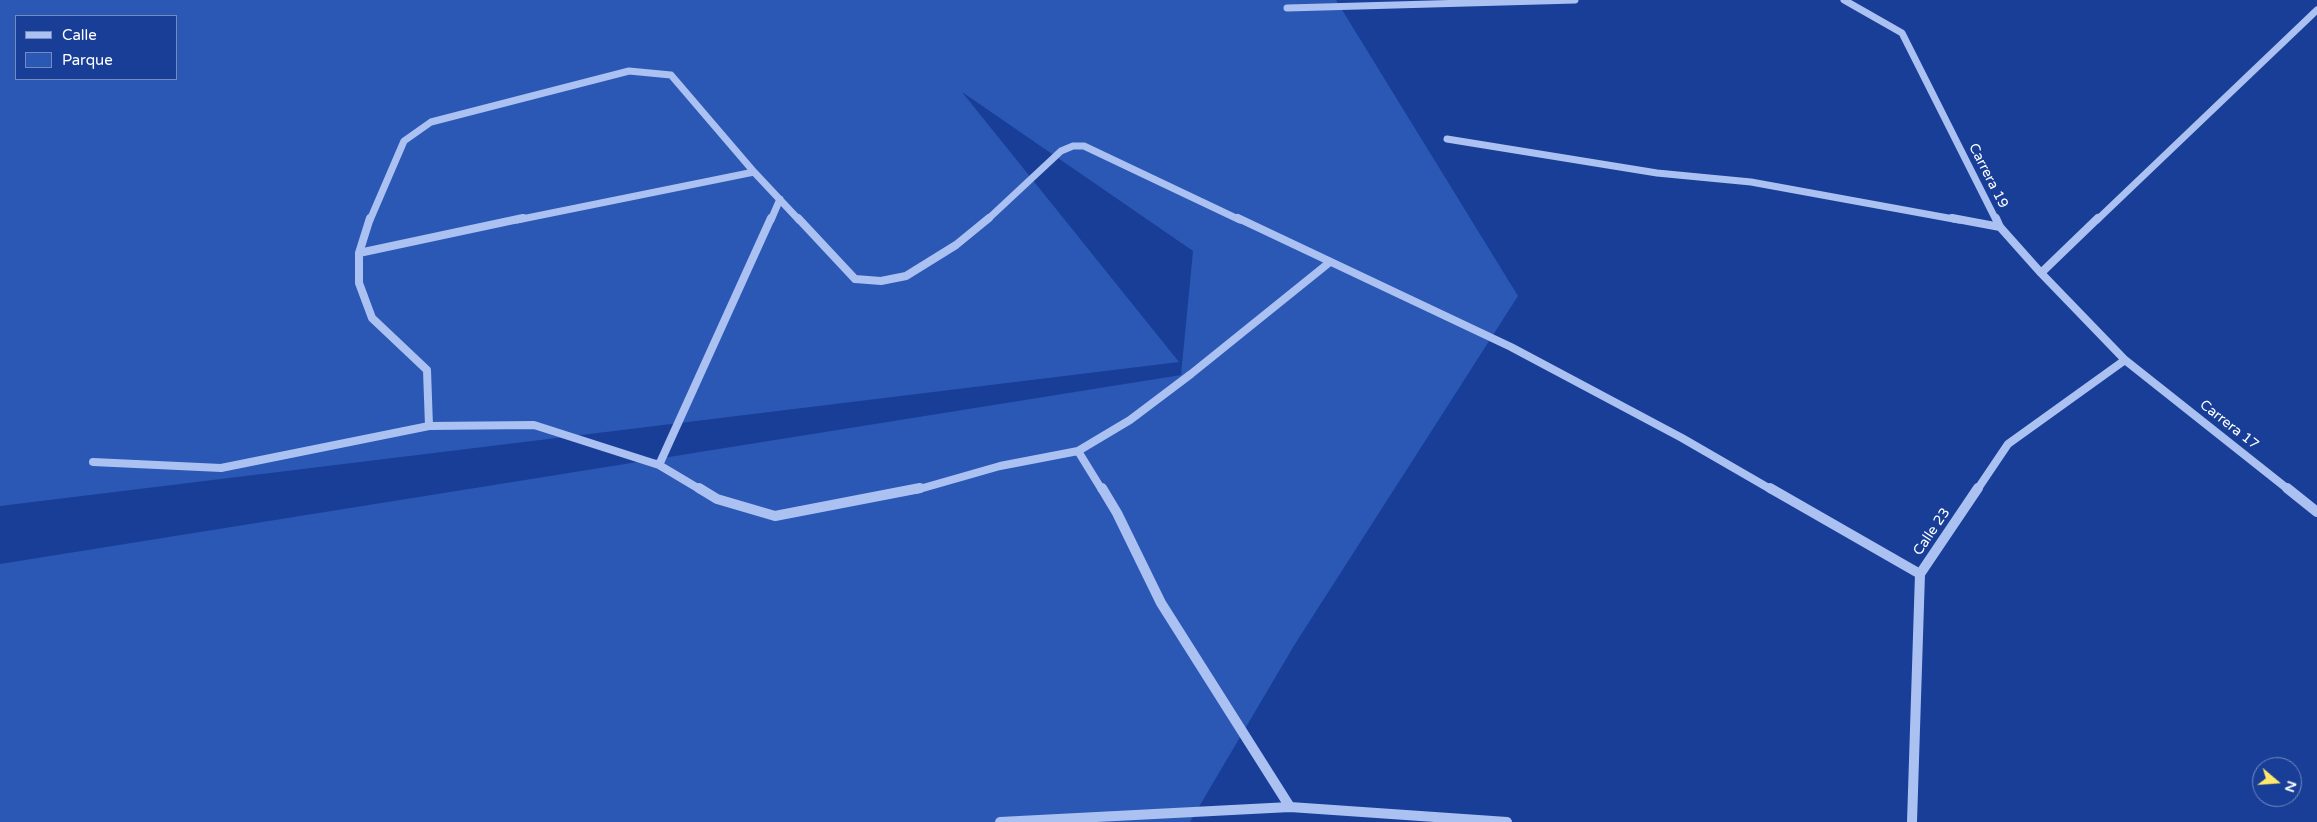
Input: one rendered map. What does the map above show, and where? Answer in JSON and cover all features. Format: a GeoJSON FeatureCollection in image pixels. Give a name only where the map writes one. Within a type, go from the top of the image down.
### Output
{"type":"FeatureCollection","features":[{"type":"Feature","properties":{"kind":"street"},"geometry":{"type":"LineString","coordinates":[[1287,8],[1575,0]]}},
{"type":"Feature","properties":{"kind":"street","name":"Carrera 19"},"geometry":{"type":"LineString","coordinates":[[1844,0],[1902,33],[2000,226],[2041,273],[2125,360]]}},
{"type":"Feature","properties":{"kind":"street"},"geometry":{"type":"LineString","coordinates":[[2041,273],[2317,10]]}},
{"type":"Feature","properties":{"kind":"street"},"geometry":{"type":"LineString","coordinates":[[430,426],[427,370],[372,318],[359,283],[359,253],[364,233],[404,141],[431,122],[629,71],[671,75],[754,172],[855,279],[881,281],[906,276],[956,245],[998,211],[1061,151],[1073,146],[1084,146],[1512,347],[1682,438],[1920,574]]}},
{"type":"Feature","properties":{"kind":"street"},"geometry":{"type":"LineString","coordinates":[[1448,139],[1657,173],[1751,182],[2000,226]]}},
{"type":"Feature","properties":{"kind":"street"},"geometry":{"type":"LineString","coordinates":[[359,253],[405,242],[754,172]]}},
{"type":"Feature","properties":{"kind":"street"},"geometry":{"type":"LineString","coordinates":[[659,465],[780,199]]}},
{"type":"Feature","properties":{"kind":"street"},"geometry":{"type":"LineString","coordinates":[[93,462],[220,468],[430,426],[534,425],[659,465],[717,499],[775,516],[911,491],[1000,466],[1078,451],[1130,420],[1330,262]]}},
{"type":"Feature","properties":{"kind":"street","name":"Calle 23"},"geometry":{"type":"LineString","coordinates":[[1912,822],[1920,574],[2008,444],[2125,360]]}},
{"type":"Feature","properties":{"kind":"street","name":"Carrera 17"},"geometry":{"type":"LineString","coordinates":[[2125,360],[2317,512]]}},
{"type":"Feature","properties":{"kind":"street"},"geometry":{"type":"LineString","coordinates":[[1078,451],[1117,513],[1161,603],[1290,807]]}},
{"type":"Feature","properties":{"kind":"street"},"geometry":{"type":"LineString","coordinates":[[1000,822],[1290,807],[1507,822]]}},
{"type":"Feature","properties":{"kind":"green space"},"geometry":{"type":"Polygon","coordinates":[[[0,0],[1336,0],[1518,296],[1295,644],[1190,822],[0,822],[0,564],[1181,375],[1193,251],[962,92],[1179,362],[0,506],[0,0]]]}}]}
